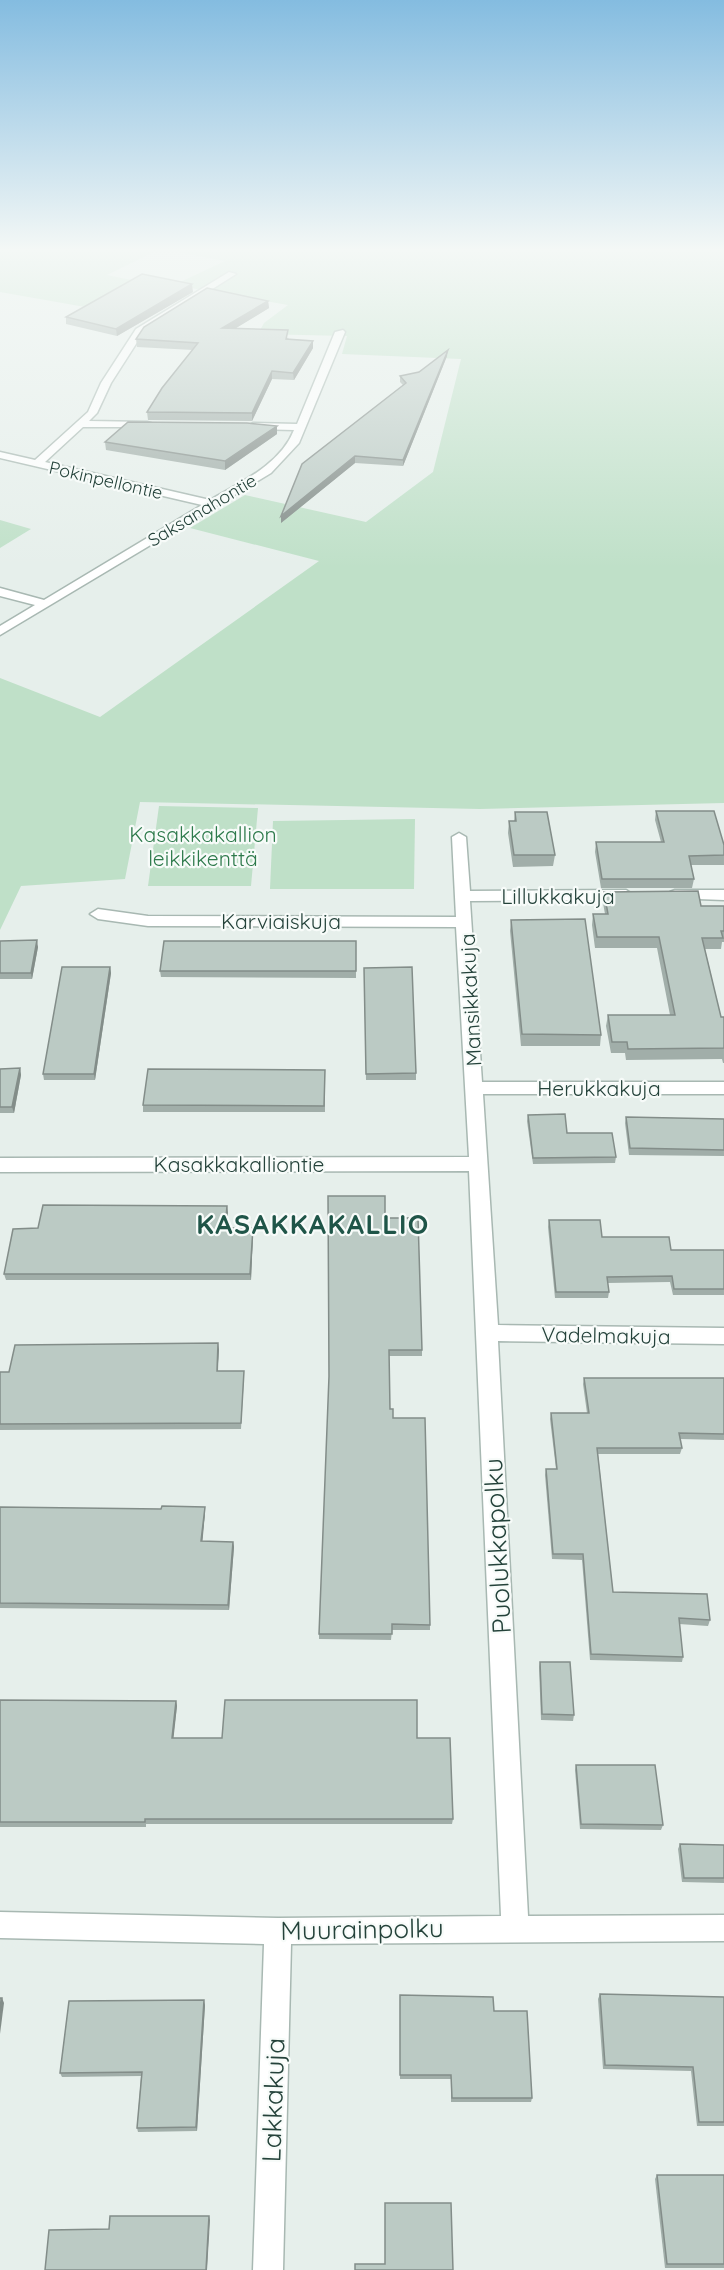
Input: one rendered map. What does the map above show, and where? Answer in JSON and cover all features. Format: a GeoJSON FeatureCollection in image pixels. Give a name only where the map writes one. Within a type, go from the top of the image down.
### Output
{"type":"FeatureCollection","features":[{"type":"Feature","properties":{"kind":"street"},"geometry":{"type":"LineString","coordinates":[[37,464],[83,424],[92,413],[106,383],[123,356]]}},
{"type":"Feature","properties":{"kind":"street","name":"Saksanahontie"},"geometry":{"type":"LineString","coordinates":[[0,631],[267,471],[294,443],[330,356]]}},
{"type":"Feature","properties":{"kind":"street"},"geometry":{"type":"LineString","coordinates":[[83,424],[164,425]]}},
{"type":"Feature","properties":{"kind":"street"},"geometry":{"type":"LineString","coordinates":[[244,426],[302,427]]}},
{"type":"Feature","properties":{"kind":"street","name":"Pokinpellontie"},"geometry":{"type":"LineString","coordinates":[[0,455],[212,504]]}},
{"type":"Feature","properties":{"kind":"street"},"geometry":{"type":"LineString","coordinates":[[0,592],[46,604]]}},
{"type":"Feature","properties":{"kind":"street","name":"Mansikkakuja"},"geometry":{"type":"LineString","coordinates":[[459,837],[475,1088],[477,1164]]}},
{"type":"Feature","properties":{"kind":"street","name":"Lillukkakuja"},"geometry":{"type":"LineString","coordinates":[[463,896],[640,895]]}},
{"type":"Feature","properties":{"kind":"street"},"geometry":{"type":"LineString","coordinates":[[664,895],[724,895]]}},
{"type":"Feature","properties":{"kind":"street","name":"Karviaiskuja"},"geometry":{"type":"LineString","coordinates":[[98,914],[148,921],[465,922]]}},
{"type":"Feature","properties":{"kind":"street","name":"Herukkakuja"},"geometry":{"type":"LineString","coordinates":[[475,1088],[724,1088]]}},
{"type":"Feature","properties":{"kind":"street","name":"Kasakkakalliontie"},"geometry":{"type":"LineString","coordinates":[[0,1165],[477,1164]]}},
{"type":"Feature","properties":{"kind":"street","name":"Puolukkapolku"},"geometry":{"type":"LineString","coordinates":[[477,1164],[488,1333],[515,1928]]}},
{"type":"Feature","properties":{"kind":"street","name":"Vadelmakuja"},"geometry":{"type":"LineString","coordinates":[[488,1333],[724,1336]]}},
{"type":"Feature","properties":{"kind":"street","name":"Muurainpolku"},"geometry":{"type":"LineString","coordinates":[[0,1925],[278,1930],[724,1928]]}},
{"type":"Feature","properties":{"kind":"street","name":"Lakkakuja"},"geometry":{"type":"LineString","coordinates":[[268,2270],[278,1930]]}},
{"type":"Feature","properties":{"kind":"green space"},"geometry":{"type":"Polygon","coordinates":[[[388,356],[724,356],[724,803],[480,809],[140,802],[125,879],[21,886],[0,930],[0,678],[100,717],[319,561],[190,528],[245,495],[366,522],[433,472],[461,359],[388,356]]]}},
{"type":"Feature","properties":{"kind":"green space"},"geometry":{"type":"Polygon","coordinates":[[[0,520],[31,529],[0,548],[0,520]]]}},
{"type":"Feature","properties":{"kind":"green space","name":"Kasakkakallion leikkikenttä"},"geometry":{"type":"Polygon","coordinates":[[[159,806],[258,808],[251,886],[148,886],[159,806]]]}},
{"type":"Feature","properties":{"kind":"green space"},"geometry":{"type":"Polygon","coordinates":[[[415,819],[414,889],[270,889],[273,821],[415,819]]]}},
{"type":"Feature","properties":{"kind":"building"},"geometry":{"type":"Polygon","coordinates":[[[188,356],[304,356],[293,373],[272,371],[252,413],[147,412],[162,388],[188,356]]]}},
{"type":"Feature","properties":{"kind":"building"},"geometry":{"type":"Polygon","coordinates":[[[440,356],[446,356],[403,460],[355,456],[281,516],[302,464],[406,383],[400,376],[419,372],[440,356]]]}},
{"type":"Feature","properties":{"kind":"building"},"geometry":{"type":"Polygon","coordinates":[[[128,422],[247,423],[277,426],[225,461],[105,442],[128,422]]]}},
{"type":"Feature","properties":{"kind":"building"},"geometry":{"type":"Polygon","coordinates":[[[656,811],[714,811],[724,845],[724,855],[689,856],[694,879],[602,879],[596,842],[664,842],[656,811]]]}},
{"type":"Feature","properties":{"kind":"building"},"geometry":{"type":"Polygon","coordinates":[[[515,812],[547,812],[555,855],[514,855],[509,821],[516,821],[515,812]]]}},
{"type":"Feature","properties":{"kind":"building"},"geometry":{"type":"Polygon","coordinates":[[[698,891],[701,906],[724,906],[724,931],[721,931],[723,938],[702,938],[721,1017],[724,1017],[724,1048],[628,1049],[627,1042],[612,1042],[608,1015],[675,1015],[659,937],[597,937],[593,914],[608,914],[604,892],[698,891]]]}},
{"type":"Feature","properties":{"kind":"building"},"geometry":{"type":"Polygon","coordinates":[[[585,919],[601,1035],[522,1034],[511,920],[585,919]]]}},
{"type":"Feature","properties":{"kind":"building"},"geometry":{"type":"Polygon","coordinates":[[[37,940],[31,973],[0,973],[0,941],[37,940]]]}},
{"type":"Feature","properties":{"kind":"building"},"geometry":{"type":"Polygon","coordinates":[[[164,941],[356,941],[356,971],[160,971],[164,941]]]}},
{"type":"Feature","properties":{"kind":"building"},"geometry":{"type":"Polygon","coordinates":[[[62,967],[110,967],[94,1074],[43,1074],[62,967]]]}},
{"type":"Feature","properties":{"kind":"building"},"geometry":{"type":"Polygon","coordinates":[[[412,967],[416,1073],[366,1074],[364,968],[412,967]]]}},
{"type":"Feature","properties":{"kind":"building"},"geometry":{"type":"Polygon","coordinates":[[[20,1068],[12,1107],[0,1107],[0,1069],[20,1068]]]}},
{"type":"Feature","properties":{"kind":"building"},"geometry":{"type":"Polygon","coordinates":[[[148,1069],[325,1070],[324,1106],[143,1105],[148,1069]]]}},
{"type":"Feature","properties":{"kind":"building"},"geometry":{"type":"Polygon","coordinates":[[[565,1114],[567,1133],[612,1133],[616,1157],[533,1158],[528,1115],[565,1114]]]}},
{"type":"Feature","properties":{"kind":"building"},"geometry":{"type":"Polygon","coordinates":[[[626,1117],[724,1119],[724,1150],[630,1148],[626,1117]]]}},
{"type":"Feature","properties":{"kind":"building"},"geometry":{"type":"Polygon","coordinates":[[[328,1196],[385,1196],[385,1218],[418,1218],[422,1350],[389,1350],[390,1409],[393,1409],[393,1418],[425,1418],[430,1625],[392,1624],[392,1634],[319,1634],[329,1376],[328,1196]]]}},
{"type":"Feature","properties":{"kind":"building"},"geometry":{"type":"Polygon","coordinates":[[[43,1205],[227,1206],[225,1228],[253,1228],[250,1274],[4,1274],[13,1229],[38,1228],[43,1205]]]}},
{"type":"Feature","properties":{"kind":"building"},"geometry":{"type":"Polygon","coordinates":[[[549,1220],[600,1220],[602,1237],[669,1237],[671,1250],[724,1250],[724,1289],[674,1289],[672,1276],[607,1277],[609,1292],[556,1292],[549,1220]]]}},
{"type":"Feature","properties":{"kind":"building"},"geometry":{"type":"Polygon","coordinates":[[[218,1343],[217,1371],[244,1371],[241,1423],[0,1424],[0,1372],[9,1372],[15,1345],[218,1343]]]}},
{"type":"Feature","properties":{"kind":"building"},"geometry":{"type":"Polygon","coordinates":[[[584,1378],[724,1378],[724,1434],[679,1433],[682,1448],[597,1448],[613,1592],[707,1594],[710,1620],[679,1618],[683,1657],[591,1654],[583,1554],[553,1554],[546,1469],[557,1469],[551,1413],[589,1413],[584,1378]]]}},
{"type":"Feature","properties":{"kind":"building"},"geometry":{"type":"Polygon","coordinates":[[[162,1506],[205,1507],[201,1541],[233,1542],[228,1605],[0,1603],[0,1507],[161,1509],[162,1506]]]}},
{"type":"Feature","properties":{"kind":"building"},"geometry":{"type":"Polygon","coordinates":[[[540,1662],[570,1662],[574,1715],[542,1714],[540,1662]]]}},
{"type":"Feature","properties":{"kind":"building"},"geometry":{"type":"Polygon","coordinates":[[[0,1700],[176,1701],[172,1738],[222,1738],[225,1700],[417,1700],[417,1738],[450,1738],[453,1819],[145,1819],[145,1822],[0,1822],[0,1700]]]}},
{"type":"Feature","properties":{"kind":"building"},"geometry":{"type":"Polygon","coordinates":[[[576,1765],[655,1765],[663,1825],[581,1824],[576,1765]]]}},
{"type":"Feature","properties":{"kind":"building"},"geometry":{"type":"Polygon","coordinates":[[[680,1844],[724,1845],[724,1878],[684,1878],[680,1844]]]}},
{"type":"Feature","properties":{"kind":"building"},"geometry":{"type":"Polygon","coordinates":[[[600,1994],[724,1997],[724,2122],[699,2122],[693,2067],[605,2065],[600,1994]]]}},
{"type":"Feature","properties":{"kind":"building"},"geometry":{"type":"Polygon","coordinates":[[[400,1995],[493,1997],[494,2011],[527,2011],[532,2098],[452,2098],[451,2075],[400,2075],[400,1995]]]}},
{"type":"Feature","properties":{"kind":"building"},"geometry":{"type":"Polygon","coordinates":[[[204,2000],[196,2127],[137,2128],[142,2072],[60,2073],[69,2001],[204,2000]]]}},
{"type":"Feature","properties":{"kind":"building"},"geometry":{"type":"Polygon","coordinates":[[[657,2175],[724,2175],[724,2264],[667,2264],[657,2175]]]}},
{"type":"Feature","properties":{"kind":"building"},"geometry":{"type":"Polygon","coordinates":[[[385,2203],[451,2203],[453,2270],[355,2270],[355,2264],[385,2264],[385,2203]]]}},
{"type":"Feature","properties":{"kind":"building"},"geometry":{"type":"Polygon","coordinates":[[[110,2216],[209,2216],[206,2270],[45,2270],[49,2230],[109,2229],[110,2216]]]}},
{"type":"Feature","properties":{"kind":"district","name":"KASAKKAKALLIO"},"geometry":{"type":"Point","coordinates":[313,1224]}}]}
